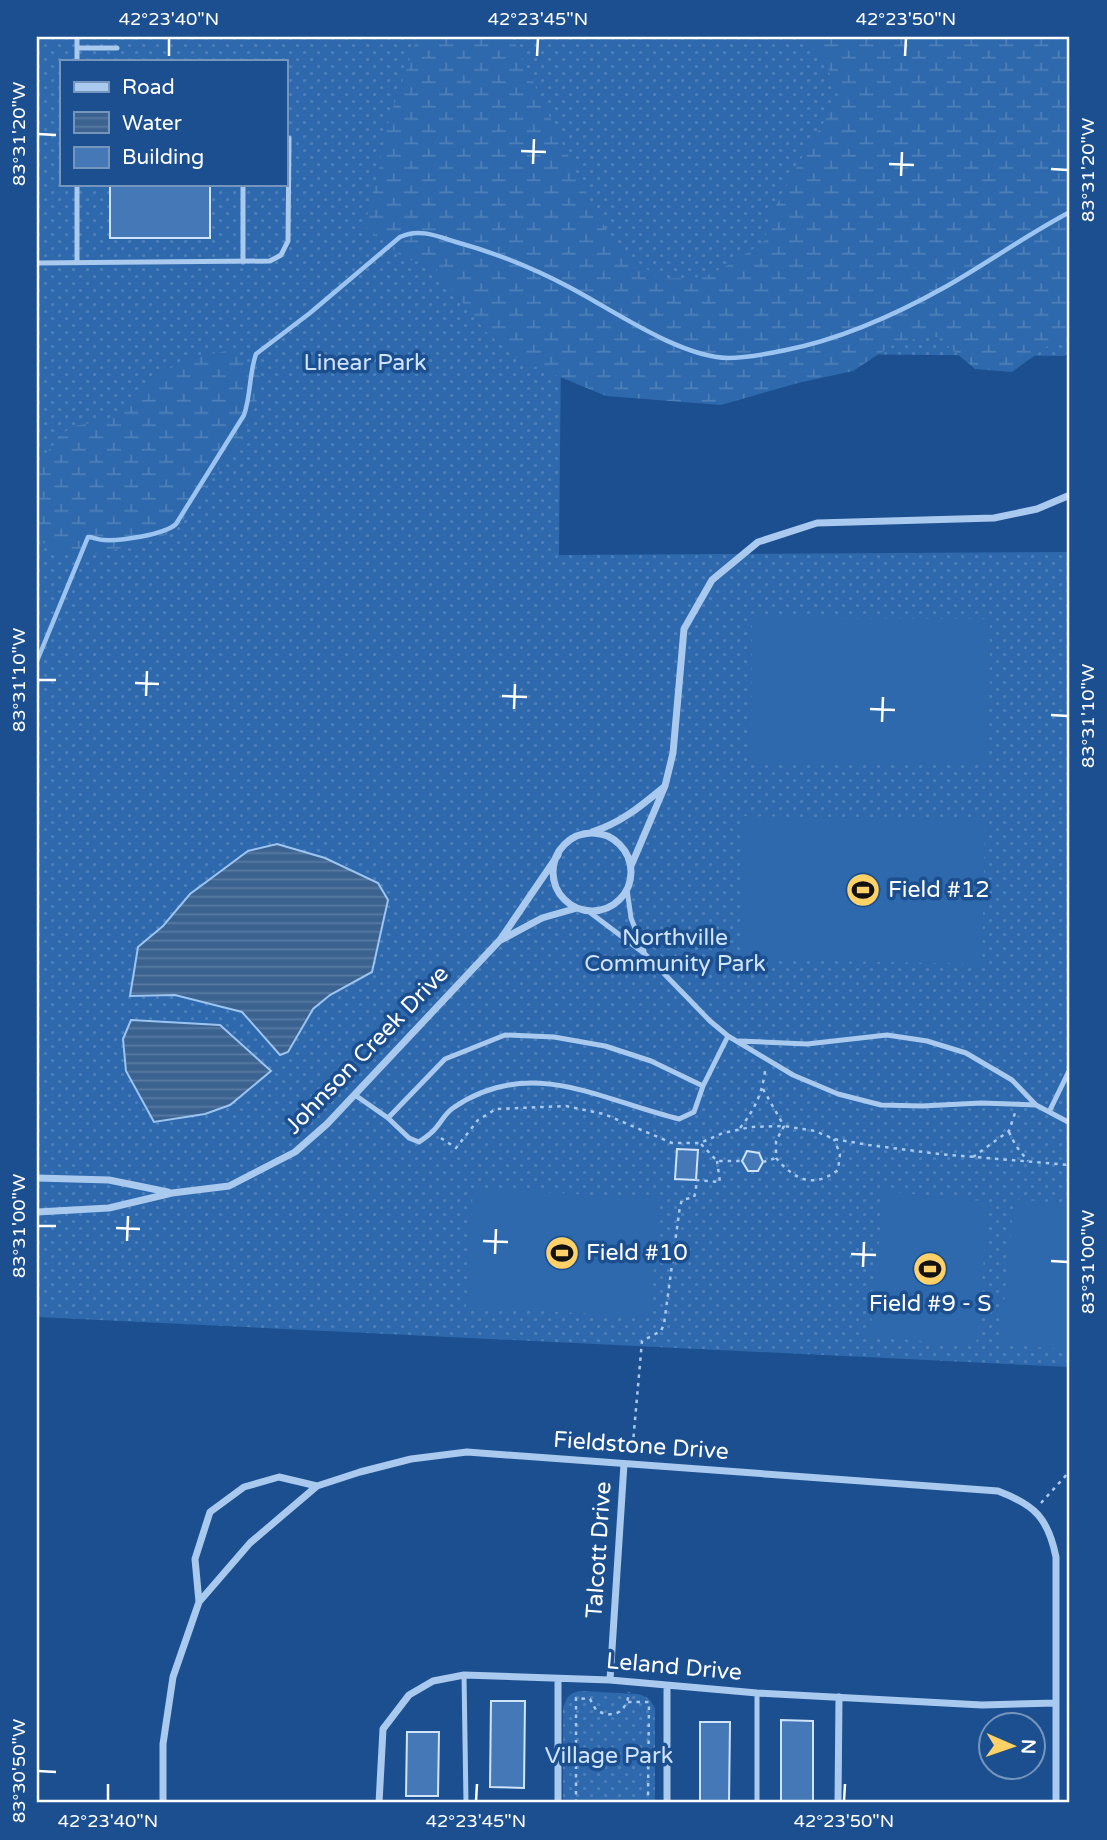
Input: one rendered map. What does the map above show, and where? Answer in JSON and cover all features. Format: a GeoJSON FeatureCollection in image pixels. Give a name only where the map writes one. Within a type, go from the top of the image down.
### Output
{"type":"FeatureCollection","features":[{"type":"Feature","properties":{"kind":"street"},"geometry":{"type":"LineString","coordinates":[[665,786],[635,811],[609,827],[575,838],[565,845],[554,867],[554,879],[558,891],[566,901],[577,908],[600,911],[611,907],[627,890],[631,866],[665,786],[673,753],[684,629],[712,580],[758,542],[817,523],[994,518],[1037,509],[1070,495]]}},
{"type":"Feature","properties":{"kind":"street"},"geometry":{"type":"LineString","coordinates":[[587,834],[610,838],[627,855],[631,866]]}},
{"type":"Feature","properties":{"kind":"street","name":"Johnson Creek Drive"},"geometry":{"type":"LineString","coordinates":[[37,1212],[109,1208],[172,1193],[229,1186],[295,1152],[355,1094],[500,940],[558,855]]}},
{"type":"Feature","properties":{"kind":"street","name":"Johnson Creek Drive"},"geometry":{"type":"LineString","coordinates":[[500,940],[542,918],[577,908]]}},
{"type":"Feature","properties":{"kind":"street","name":"Johnson Creek Drive"},"geometry":{"type":"LineString","coordinates":[[37,1178],[109,1180],[172,1193]]}},
{"type":"Feature","properties":{"kind":"street","name":"Fieldstone Drive"},"geometry":{"type":"LineString","coordinates":[[163,1803],[163,1744],[173,1677],[199,1602],[250,1543],[317,1486],[411,1459],[467,1452],[998,1491],[1014,1497],[1044,1521],[1053,1540],[1056,1557],[1056,1803]]}},
{"type":"Feature","properties":{"kind":"street","name":"Talcott Drive"},"geometry":{"type":"LineString","coordinates":[[610,1681],[628,1464]]}},
{"type":"Feature","properties":{"kind":"street"},"geometry":{"type":"LineString","coordinates":[[199,1602],[195,1559],[210,1512],[244,1487],[279,1476],[317,1486]]}},
{"type":"Feature","properties":{"kind":"street","name":"Leland Drive"},"geometry":{"type":"LineString","coordinates":[[379,1803],[383,1729],[409,1695],[433,1681],[464,1675],[610,1681],[757,1693],[982,1705],[1056,1703]]}},
{"type":"Feature","properties":{"kind":"street"},"geometry":{"type":"LineString","coordinates":[[558,1679],[558,1803]]}},
{"type":"Feature","properties":{"kind":"street"},"geometry":{"type":"LineString","coordinates":[[667,1686],[667,1803]]}},
{"type":"Feature","properties":{"kind":"street"},"geometry":{"type":"LineString","coordinates":[[838,1803],[839,1696]]}},
{"type":"Feature","properties":{"kind":"lane"},"geometry":{"type":"LineString","coordinates":[[77,37],[77,60]]}},
{"type":"Feature","properties":{"kind":"lane"},"geometry":{"type":"LineString","coordinates":[[77,48],[117,48]]}},
{"type":"Feature","properties":{"kind":"lane"},"geometry":{"type":"LineString","coordinates":[[37,262],[270,261],[281,255],[288,241],[289,138]]}},
{"type":"Feature","properties":{"kind":"lane"},"geometry":{"type":"LineString","coordinates":[[77,186],[77,262]]}},
{"type":"Feature","properties":{"kind":"lane"},"geometry":{"type":"LineString","coordinates":[[243,186],[243,262]]}},
{"type":"Feature","properties":{"kind":"lane"},"geometry":{"type":"LineString","coordinates":[[627,890],[631,918],[645,954]]}},
{"type":"Feature","properties":{"kind":"lane"},"geometry":{"type":"LineString","coordinates":[[588,911],[645,954],[710,1021],[736,1041],[793,1075],[838,1094],[881,1105],[1036,1105]]}},
{"type":"Feature","properties":{"kind":"lane"},"geometry":{"type":"LineString","coordinates":[[388,1118],[445,1059],[505,1035],[554,1037],[605,1046],[651,1061],[704,1086]]}},
{"type":"Feature","properties":{"kind":"lane"},"geometry":{"type":"LineString","coordinates":[[736,1041],[807,1044],[887,1035],[927,1041],[966,1053],[1012,1080],[1036,1105],[1070,1123]]}},
{"type":"Feature","properties":{"kind":"lane"},"geometry":{"type":"LineString","coordinates":[[355,1094],[388,1118],[409,1138],[419,1142],[432,1132],[451,1109],[494,1086],[524,1082],[556,1084],[608,1096],[679,1119],[694,1112],[729,1036]]}},
{"type":"Feature","properties":{"kind":"lane"},"geometry":{"type":"LineString","coordinates":[[1049,1112],[1070,1069]]}},
{"type":"Feature","properties":{"kind":"lane"},"geometry":{"type":"LineString","coordinates":[[464,1675],[466,1803]]}},
{"type":"Feature","properties":{"kind":"lane"},"geometry":{"type":"LineString","coordinates":[[757,1693],[757,1803]]}},
{"type":"Feature","properties":{"kind":"path"},"geometry":{"type":"LineString","coordinates":[[739,1130],[755,1108],[763,1089],[769,1061]]}},
{"type":"Feature","properties":{"kind":"path"},"geometry":{"type":"LineString","coordinates":[[763,1089],[784,1126]]}},
{"type":"Feature","properties":{"kind":"path"},"geometry":{"type":"LineString","coordinates":[[973,1157],[1009,1131],[1018,1105]]}},
{"type":"Feature","properties":{"kind":"path"},"geometry":{"type":"LineString","coordinates":[[432,1132],[456,1147],[478,1120],[496,1109],[566,1106],[604,1114],[672,1143],[700,1143],[751,1127],[784,1126],[814,1131],[834,1139],[973,1157],[1070,1165]]}},
{"type":"Feature","properties":{"kind":"path"},"geometry":{"type":"LineString","coordinates":[[784,1126],[776,1141],[776,1158],[786,1170],[801,1179],[816,1181],[827,1178],[838,1170],[840,1153],[834,1139]]}},
{"type":"Feature","properties":{"kind":"path"},"geometry":{"type":"LineString","coordinates":[[1009,1131],[1016,1146],[1028,1161]]}},
{"type":"Feature","properties":{"kind":"path"},"geometry":{"type":"LineString","coordinates":[[628,1464],[642,1342],[662,1331],[664,1324],[680,1206],[682,1200],[694,1197],[696,1180],[720,1182],[717,1161],[700,1143]]}},
{"type":"Feature","properties":{"kind":"path"},"geometry":{"type":"LineString","coordinates":[[763,1162],[776,1158]]}},
{"type":"Feature","properties":{"kind":"path"},"geometry":{"type":"LineString","coordinates":[[717,1161],[742,1161]]}},
{"type":"Feature","properties":{"kind":"path"},"geometry":{"type":"LineString","coordinates":[[1033,1510],[1070,1471]]}},
{"type":"Feature","properties":{"kind":"path"},"geometry":{"type":"LineString","coordinates":[[576,1803],[576,1698],[590,1699],[596,1710],[609,1715],[619,1714],[628,1702],[629,1692]]}},
{"type":"Feature","properties":{"kind":"path"},"geometry":{"type":"LineString","coordinates":[[628,1702],[649,1702],[648,1803]]}},
{"type":"Feature","properties":{"kind":"green space","name":"Northville Community Park"},"geometry":{"type":"Polygon","coordinates":[[[37,37],[1070,37],[1070,351],[1065,356],[561,352],[559,555],[1070,552],[1070,1367],[37,1317],[37,37]]]}},
{"type":"Feature","properties":{"kind":"green space"},"geometry":{"type":"Polygon","coordinates":[[[417,37],[512,37],[582,185],[614,244],[660,279],[703,277],[733,263],[764,241],[772,213],[806,150],[838,100],[824,56],[796,37],[1070,37],[1070,330],[1012,372],[975,369],[937,337],[899,341],[853,371],[721,405],[606,396],[519,360],[486,332],[433,265],[405,259],[364,226],[376,184],[385,132],[417,37]]]}},
{"type":"Feature","properties":{"kind":"green space"},"geometry":{"type":"Polygon","coordinates":[[[227,351],[246,360],[261,378],[256,405],[246,430],[175,532],[90,555],[60,552],[37,540],[37,479],[45,454],[70,427],[110,419],[163,372],[190,358],[227,351]]]}},
{"type":"Feature","properties":{"kind":"green space"},"geometry":{"type":"Polygon","coordinates":[[[752,618],[990,619],[989,764],[751,763],[752,618]]]}},
{"type":"Feature","properties":{"kind":"green space","name":"Field #12"},"geometry":{"type":"Polygon","coordinates":[[[744,816],[985,821],[982,964],[741,959],[744,816]]]}},
{"type":"Feature","properties":{"kind":"green space","name":"Field #10"},"geometry":{"type":"Polygon","coordinates":[[[473,1188],[658,1199],[651,1317],[466,1307],[473,1188]]]}},
{"type":"Feature","properties":{"kind":"green space","name":"Field #9 - S"},"geometry":{"type":"Polygon","coordinates":[[[884,1191],[989,1202],[976,1346],[870,1336],[884,1191]]]}},
{"type":"Feature","properties":{"kind":"green space"},"geometry":{"type":"Polygon","coordinates":[[[1014,1199],[1070,1204],[1070,1350],[1000,1344],[1014,1199]]]}},
{"type":"Feature","properties":{"kind":"green space","name":"Village Park"},"geometry":{"type":"Polygon","coordinates":[[[582,1691],[637,1694],[652,1703],[655,1709],[655,1803],[563,1803],[563,1708],[570,1695],[582,1691]]]}},
{"type":"Feature","properties":{"kind":"water"},"geometry":{"type":"Polygon","coordinates":[[[277,844],[325,858],[378,883],[388,900],[372,972],[330,995],[313,1009],[288,1052],[280,1055],[242,1012],[175,995],[130,996],[138,947],[163,926],[190,894],[248,851],[277,844]]]}},
{"type":"Feature","properties":{"kind":"water"},"geometry":{"type":"Polygon","coordinates":[[[131,1020],[220,1025],[271,1071],[230,1105],[205,1114],[154,1122],[126,1071],[123,1039],[131,1020]]]}},
{"type":"Feature","properties":{"kind":"building"},"geometry":{"type":"Polygon","coordinates":[[[110,186],[210,186],[210,238],[110,238],[110,186]]]}},
{"type":"Feature","properties":{"kind":"building"},"geometry":{"type":"Polygon","coordinates":[[[677,1149],[698,1150],[696,1180],[675,1179],[677,1149]]]}},
{"type":"Feature","properties":{"kind":"building"},"geometry":{"type":"Polygon","coordinates":[[[747,1151],[759,1153],[763,1162],[758,1171],[748,1171],[742,1161],[747,1151]]]}},
{"type":"Feature","properties":{"kind":"building"},"geometry":{"type":"Polygon","coordinates":[[[491,1701],[525,1701],[524,1788],[490,1787],[491,1701]]]}},
{"type":"Feature","properties":{"kind":"building"},"geometry":{"type":"Polygon","coordinates":[[[781,1720],[813,1721],[813,1803],[781,1803],[781,1720]]]}},
{"type":"Feature","properties":{"kind":"building"},"geometry":{"type":"Polygon","coordinates":[[[700,1722],[730,1722],[729,1803],[700,1803],[700,1722]]]}},
{"type":"Feature","properties":{"kind":"building"},"geometry":{"type":"Polygon","coordinates":[[[407,1732],[439,1732],[438,1796],[406,1796],[407,1732]]]}},
{"type":"Feature","properties":{"kind":"waterway"},"geometry":{"type":"LineString","coordinates":[[37,661],[88,537],[104,540],[131,538],[162,531],[176,524],[244,415],[256,354],[310,313],[400,237],[414,233],[428,234],[500,256],[555,280],[668,341],[709,356],[735,358],[807,345],[889,316],[947,286],[1070,212]]}},
{"type":"Feature","properties":{"kind":"place","name":"Field #12"},"geometry":{"type":"Point","coordinates":[863,890]}},
{"type":"Feature","properties":{"kind":"place","name":"Field #10"},"geometry":{"type":"Point","coordinates":[562,1253]}},
{"type":"Feature","properties":{"kind":"place","name":"Field #9 - S"},"geometry":{"type":"Point","coordinates":[930,1269]}},
{"type":"Feature","properties":{"kind":"park label","name":"Linear Park"},"geometry":{"type":"Point","coordinates":[365,363]}}]}
